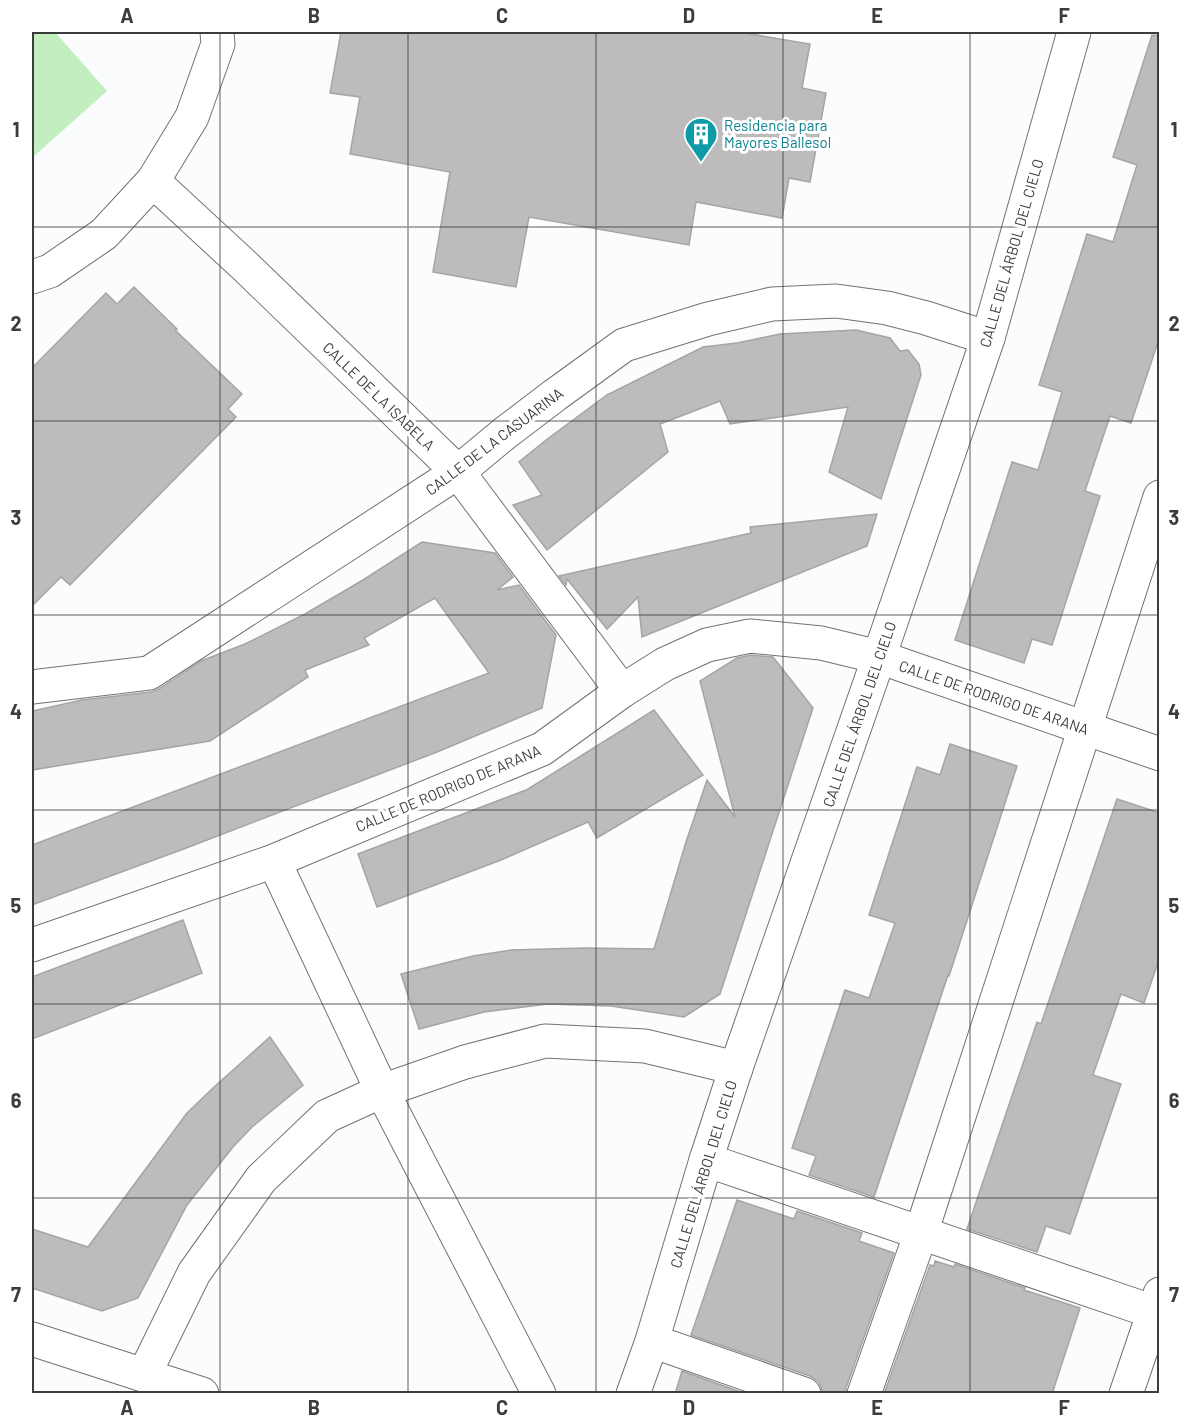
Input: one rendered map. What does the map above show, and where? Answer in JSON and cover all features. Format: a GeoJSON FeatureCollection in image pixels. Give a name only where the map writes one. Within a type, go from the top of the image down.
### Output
{"type":"FeatureCollection","features":[{"type":"Feature","properties":{"kind":"street"},"geometry":{"type":"LineString","coordinates":[[32,277],[50,271],[104,234],[153,181],[192,117],[218,44],[217,32]]}},
{"type":"Feature","properties":{"kind":"street","name":"CALLE DEL ÁRBOL DEL CIELO"},"geometry":{"type":"LineString","coordinates":[[633,1394],[652,1341],[736,1068],[988,338],[1074,32]]}},
{"type":"Feature","properties":{"kind":"street","name":"CALLE DE LA ISABELA"},"geometry":{"type":"LineString","coordinates":[[153,181],[247,268],[458,472],[622,691]]}},
{"type":"Feature","properties":{"kind":"street","name":"CALLE DE LA CASUARINA"},"geometry":{"type":"LineString","coordinates":[[32,687],[149,674],[458,472],[505,433],[624,345],[708,319],[772,304],[836,301],[887,308],[988,338]]}},
{"type":"Feature","properties":{"kind":"street"},"geometry":{"type":"LineString","coordinates":[[864,1394],[921,1233],[1160,497]]}},
{"type":"Feature","properties":{"kind":"street","name":"CALLE DE RODRIGO DE ARANA"},"geometry":{"type":"LineString","coordinates":[[32,945],[274,861],[542,749],[622,691],[665,664],[707,645],[750,636],[821,643],[879,657],[1160,754]]}},
{"type":"Feature","properties":{"kind":"street"},"geometry":{"type":"LineString","coordinates":[[274,861],[382,1091],[539,1394]]}},
{"type":"Feature","properties":{"kind":"street"},"geometry":{"type":"LineString","coordinates":[[144,1375],[194,1273],[261,1179],[327,1116],[382,1091],[465,1062],[545,1041],[645,1046],[736,1068]]}},
{"type":"Feature","properties":{"kind":"street"},"geometry":{"type":"LineString","coordinates":[[706,1160],[921,1233],[1156,1303],[1126,1394]]}},
{"type":"Feature","properties":{"kind":"street"},"geometry":{"type":"LineString","coordinates":[[32,1339],[202,1394]]}},
{"type":"Feature","properties":{"kind":"street"},"geometry":{"type":"LineString","coordinates":[[652,1341],[804,1394]]}},
{"type":"Feature","properties":{"kind":"green space"},"geometry":{"type":"Polygon","coordinates":[[[32,32],[55,32],[107,91],[32,158],[32,32]]]}},
{"type":"Feature","properties":{"kind":"building","name":"Residencia para Mayores Ballesol"},"geometry":{"type":"Polygon","coordinates":[[[341,32],[739,32],[810,44],[802,88],[826,93],[810,182],[789,178],[782,218],[696,202],[689,245],[529,217],[516,287],[433,272],[450,172],[350,154],[360,97],[330,93],[341,32]]]}},
{"type":"Feature","properties":{"kind":"building"},"geometry":{"type":"Polygon","coordinates":[[[1152,35],[1160,36],[1160,336],[1131,423],[1110,416],[1085,491],[1100,496],[1052,645],[1032,639],[1024,663],[955,640],[1012,462],[1038,470],[1062,392],[1039,385],[1087,234],[1113,242],[1137,165],[1113,157],[1152,35]]]}},
{"type":"Feature","properties":{"kind":"building"},"geometry":{"type":"Polygon","coordinates":[[[134,287],[242,394],[228,409],[236,417],[70,585],[61,577],[32,606],[32,368],[106,293],[117,304],[134,287]]]}},
{"type":"Feature","properties":{"kind":"building"},"geometry":{"type":"Polygon","coordinates":[[[856,330],[890,338],[900,351],[908,350],[919,364],[921,375],[881,499],[829,472],[848,407],[730,424],[720,401],[660,424],[668,452],[547,550],[513,505],[542,495],[519,462],[607,395],[703,347],[780,334],[856,330]]]}},
{"type":"Feature","properties":{"kind":"building"},"geometry":{"type":"Polygon","coordinates":[[[877,514],[867,546],[642,637],[638,597],[607,629],[567,579],[566,585],[559,576],[751,533],[750,527],[877,514]]]}},
{"type":"Feature","properties":{"kind":"building"},"geometry":{"type":"Polygon","coordinates":[[[422,542],[495,553],[513,577],[497,590],[519,585],[556,635],[542,708],[437,752],[32,905],[32,845],[489,673],[435,598],[364,638],[369,645],[305,670],[308,677],[210,741],[32,770],[32,711],[82,700],[151,692],[159,689],[201,661],[245,644],[305,614],[422,542]]]}},
{"type":"Feature","properties":{"kind":"building"},"geometry":{"type":"Polygon","coordinates":[[[751,655],[773,657],[813,708],[720,994],[684,1017],[611,1006],[548,1004],[484,1012],[419,1029],[401,974],[473,956],[511,950],[654,949],[707,780],[735,817],[700,681],[737,658],[751,655]]]}},
{"type":"Feature","properties":{"kind":"building"},"geometry":{"type":"Polygon","coordinates":[[[654,710],[703,775],[597,838],[588,822],[501,860],[377,907],[358,854],[525,791],[654,710]]]}},
{"type":"Feature","properties":{"kind":"building"},"geometry":{"type":"Polygon","coordinates":[[[950,744],[1017,766],[874,1197],[809,1175],[816,1156],[792,1148],[845,990],[869,998],[895,923],[869,915],[917,767],[940,775],[950,744]]]}},
{"type":"Feature","properties":{"kind":"building"},"geometry":{"type":"Polygon","coordinates":[[[1117,799],[1160,813],[1160,957],[1144,1003],[1121,994],[1093,1075],[1121,1084],[1070,1234],[1046,1226],[1037,1252],[967,1229],[1037,1022],[1041,1024],[1117,799]]]}},
{"type":"Feature","properties":{"kind":"building"},"geometry":{"type":"Polygon","coordinates":[[[183,920],[202,973],[32,1039],[32,977],[183,920]]]}},
{"type":"Feature","properties":{"kind":"building"},"geometry":{"type":"Polygon","coordinates":[[[270,1037],[303,1085],[252,1127],[187,1205],[138,1298],[102,1311],[32,1288],[32,1229],[88,1247],[187,1113],[270,1037]]]}},
{"type":"Feature","properties":{"kind":"building"},"geometry":{"type":"Polygon","coordinates":[[[737,1200],[794,1219],[797,1211],[862,1233],[859,1241],[894,1253],[846,1388],[846,1394],[822,1394],[819,1382],[810,1376],[691,1335],[737,1200]]]}},
{"type":"Feature","properties":{"kind":"building"},"geometry":{"type":"Polygon","coordinates":[[[935,1261],[954,1267],[955,1264],[1080,1308],[1052,1394],[884,1394],[930,1265],[934,1266],[935,1261]]]}},
{"type":"Feature","properties":{"kind":"building"},"geometry":{"type":"Polygon","coordinates":[[[682,1371],[746,1394],[675,1394],[682,1371]]]}},
{"type":"Feature","properties":{"kind":"place","name":"Residencia para Mayores Ballesol"},"geometry":{"type":"Point","coordinates":[701,163]}}]}
